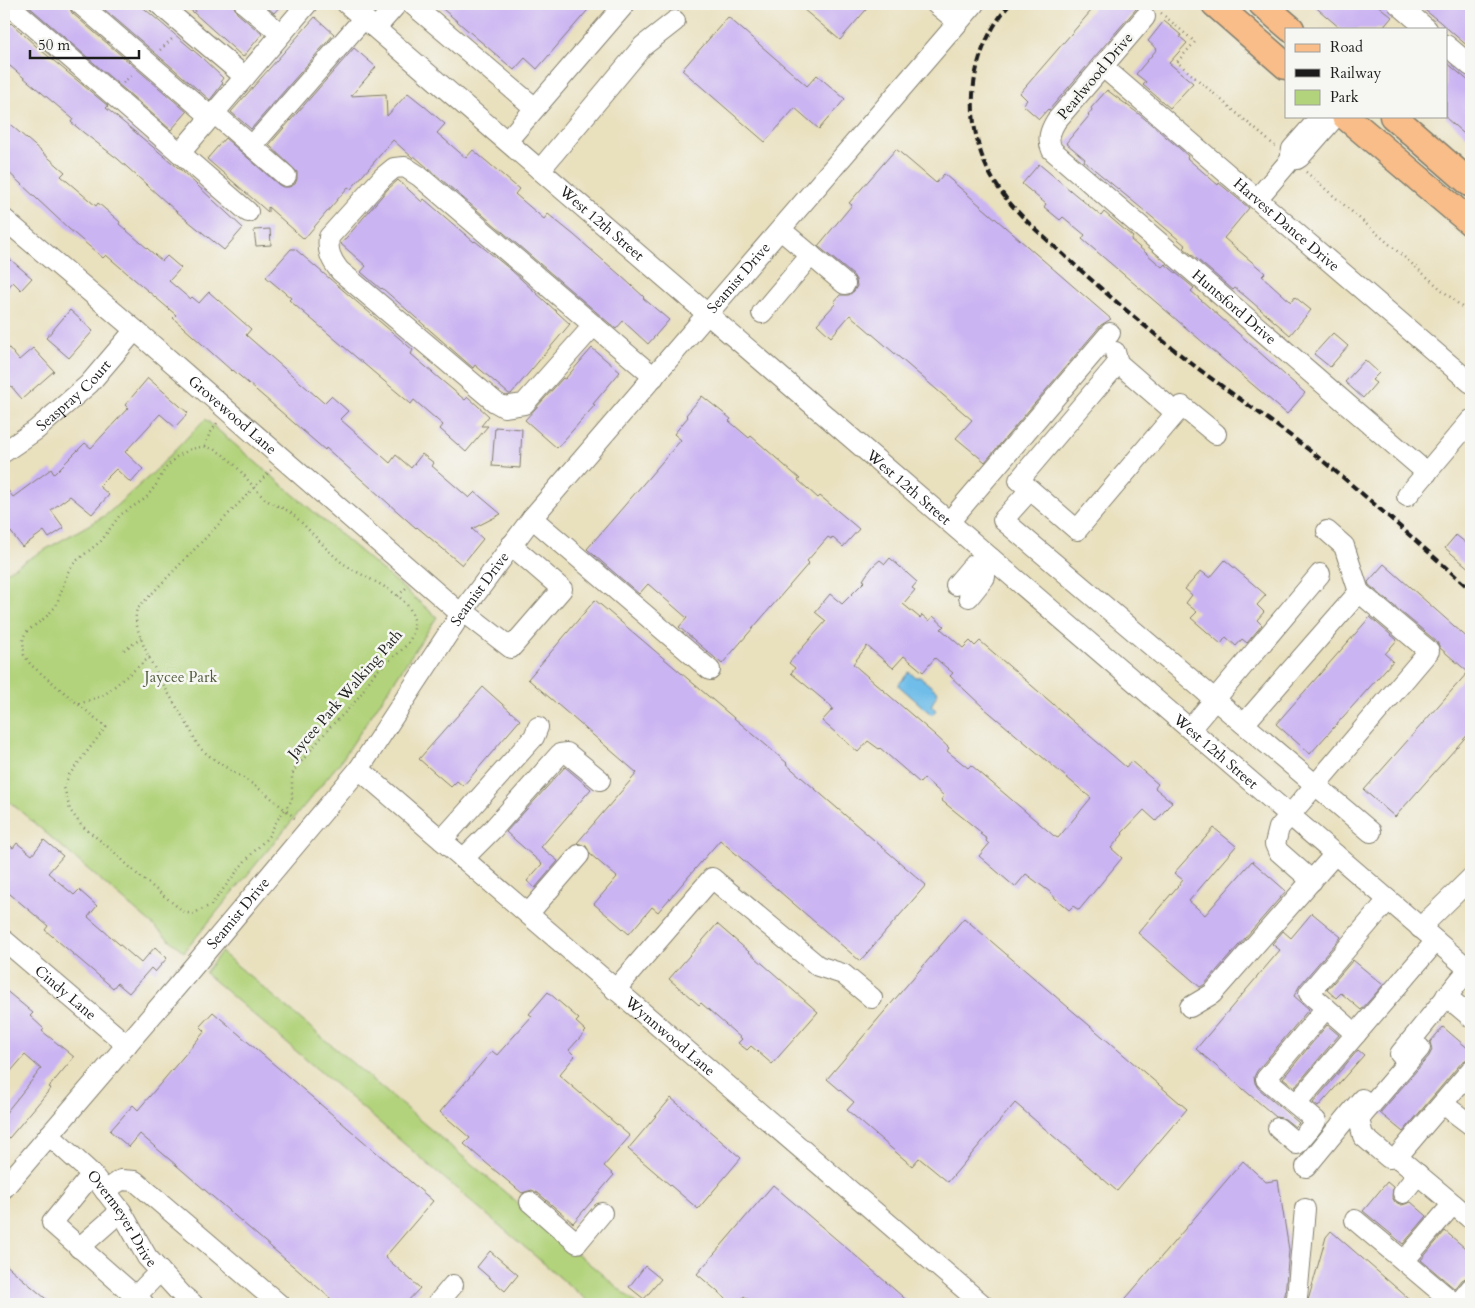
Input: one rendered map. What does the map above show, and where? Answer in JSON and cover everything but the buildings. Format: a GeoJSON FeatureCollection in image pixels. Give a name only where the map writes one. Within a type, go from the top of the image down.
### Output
{"type":"FeatureCollection","features":[{"type":"Feature","properties":{"kind":"main road"},"geometry":{"type":"LineString","coordinates":[[1215,4],[1285,65]]}},
{"type":"Feature","properties":{"kind":"main road"},"geometry":{"type":"LineString","coordinates":[[1262,4],[1290,28]]}},
{"type":"Feature","properties":{"kind":"main road"},"geometry":{"type":"LineString","coordinates":[[1347,118],[1471,223]]}},
{"type":"Feature","properties":{"kind":"main road"},"geometry":{"type":"LineString","coordinates":[[1395,118],[1471,184]]}},
{"type":"Feature","properties":{"kind":"street"},"geometry":{"type":"LineString","coordinates":[[8,4],[248,212]]}},
{"type":"Feature","properties":{"kind":"street"},"geometry":{"type":"LineString","coordinates":[[80,4],[286,176]]}},
{"type":"Feature","properties":{"kind":"street"},"geometry":{"type":"LineString","coordinates":[[160,4],[245,77]]}},
{"type":"Feature","properties":{"kind":"street"},"geometry":{"type":"LineString","coordinates":[[245,4],[281,34]]}},
{"type":"Feature","properties":{"kind":"street"},"geometry":{"type":"LineString","coordinates":[[180,153],[307,4]]}},
{"type":"Feature","properties":{"kind":"street","name":"West 12th Street"},"geometry":{"type":"LineString","coordinates":[[347,4],[949,522],[988,562],[1190,729],[1470,970]]}},
{"type":"Feature","properties":{"kind":"street"},"geometry":{"type":"LineString","coordinates":[[252,146],[370,23],[397,4]]}},
{"type":"Feature","properties":{"kind":"street"},"geometry":{"type":"LineString","coordinates":[[412,4],[535,108]]}},
{"type":"Feature","properties":{"kind":"street"},"geometry":{"type":"LineString","coordinates":[[507,141],[625,4]]}},
{"type":"Feature","properties":{"kind":"street"},"geometry":{"type":"LineString","coordinates":[[936,4],[958,22]]}},
{"type":"Feature","properties":{"kind":"street","name":"Seamist Drive"},"geometry":{"type":"LineString","coordinates":[[4,1188],[359,770],[462,612],[532,518],[974,4]]}},
{"type":"Feature","properties":{"kind":"street"},"geometry":{"type":"LineString","coordinates":[[1398,4],[1416,25]]}},
{"type":"Feature","properties":{"kind":"street","name":"Pearlwood Drive"},"geometry":{"type":"LineString","coordinates":[[1049,137],[1056,121],[1145,17]]}},
{"type":"Feature","properties":{"kind":"street"},"geometry":{"type":"LineString","coordinates":[[540,170],[643,46],[675,22]]}},
{"type":"Feature","properties":{"kind":"street"},"geometry":{"type":"LineString","coordinates":[[1448,47],[1471,66]]}},
{"type":"Feature","properties":{"kind":"street","name":"Harvest Dance Drive"},"geometry":{"type":"LineString","coordinates":[[1103,68],[1471,383]]}},
{"type":"Feature","properties":{"kind":"street"},"geometry":{"type":"LineString","coordinates":[[1257,198],[1285,154],[1290,154],[1292,149],[1319,118]]}},
{"type":"Feature","properties":{"kind":"street"},"geometry":{"type":"LineString","coordinates":[[1285,154],[1296,159],[1300,157],[1334,118]]}},
{"type":"Feature","properties":{"kind":"street","name":"Huntsford Drive"},"geometry":{"type":"LineString","coordinates":[[1049,137],[1049,144],[1058,156],[1427,473]]}},
{"type":"Feature","properties":{"kind":"street"},"geometry":{"type":"LineString","coordinates":[[594,325],[524,404],[504,407],[495,402],[340,271],[332,261],[328,248],[329,238],[383,177],[394,168],[405,167],[419,176],[594,325],[654,377]]}},
{"type":"Feature","properties":{"kind":"street","name":"Grovewood Lane"},"geometry":{"type":"LineString","coordinates":[[4,219],[462,612],[511,648],[562,589],[511,545]]}},
{"type":"Feature","properties":{"kind":"street"},"geometry":{"type":"LineString","coordinates":[[780,230],[845,284]]}},
{"type":"Feature","properties":{"kind":"street"},"geometry":{"type":"LineString","coordinates":[[762,313],[811,255]]}},
{"type":"Feature","properties":{"kind":"street","name":"Seaspray Court"},"geometry":{"type":"LineString","coordinates":[[4,452],[36,430],[89,384],[135,330]]}},
{"type":"Feature","properties":{"kind":"street"},"geometry":{"type":"LineString","coordinates":[[949,522],[1110,333],[1118,363],[1176,413]]}},
{"type":"Feature","properties":{"kind":"street"},"geometry":{"type":"LineString","coordinates":[[1118,363],[1019,480],[1077,530],[1182,406],[1216,434]]}},
{"type":"Feature","properties":{"kind":"street"},"geometry":{"type":"LineString","coordinates":[[1407,496],[1471,420]]}},
{"type":"Feature","properties":{"kind":"street"},"geometry":{"type":"LineString","coordinates":[[1016,443],[1036,460]]}},
{"type":"Feature","properties":{"kind":"street"},"geometry":{"type":"LineString","coordinates":[[1030,490],[1003,520],[1371,832]]}},
{"type":"Feature","properties":{"kind":"street"},"geometry":{"type":"LineString","coordinates":[[532,518],[710,670]]}},
{"type":"Feature","properties":{"kind":"street"},"geometry":{"type":"LineString","coordinates":[[1312,882],[1278,851],[1275,844],[1280,828],[1429,651],[1359,592],[1344,546],[1327,531]]}},
{"type":"Feature","properties":{"kind":"street"},"geometry":{"type":"LineString","coordinates":[[963,591],[973,565],[988,562]]}},
{"type":"Feature","properties":{"kind":"street"},"geometry":{"type":"LineString","coordinates":[[1190,729],[1320,574]]}},
{"type":"Feature","properties":{"kind":"street"},"geometry":{"type":"LineString","coordinates":[[1244,724],[1359,592]]}},
{"type":"Feature","properties":{"kind":"street"},"geometry":{"type":"LineString","coordinates":[[442,840],[534,736],[538,727]]}},
{"type":"Feature","properties":{"kind":"street"},"geometry":{"type":"LineString","coordinates":[[463,859],[493,829],[560,754],[567,753],[600,780]]}},
{"type":"Feature","properties":{"kind":"street","name":"Wynnwood Lane"},"geometry":{"type":"LineString","coordinates":[[359,770],[982,1304]]}},
{"type":"Feature","properties":{"kind":"street"},"geometry":{"type":"LineString","coordinates":[[1190,1007],[1212,994],[1335,854]]}},
{"type":"Feature","properties":{"kind":"street"},"geometry":{"type":"LineString","coordinates":[[528,914],[579,855]]}},
{"type":"Feature","properties":{"kind":"street"},"geometry":{"type":"LineString","coordinates":[[615,990],[712,878],[818,966],[843,974],[872,998]]}},
{"type":"Feature","properties":{"kind":"street"},"geometry":{"type":"LineString","coordinates":[[1420,928],[1471,878]]}},
{"type":"Feature","properties":{"kind":"street"},"geometry":{"type":"LineString","coordinates":[[1356,1034],[1309,993],[1388,900]]}},
{"type":"Feature","properties":{"kind":"street","name":"Cindy Lane"},"geometry":{"type":"LineString","coordinates":[[4,940],[126,1046]]}},
{"type":"Feature","properties":{"kind":"street"},"geometry":{"type":"LineString","coordinates":[[1296,1104],[1436,941]]}},
{"type":"Feature","properties":{"kind":"street"},"geometry":{"type":"LineString","coordinates":[[1306,1167],[1432,1017],[1446,996],[1470,970]]}},
{"type":"Feature","properties":{"kind":"street"},"geometry":{"type":"LineString","coordinates":[[1446,996],[1471,1017]]}},
{"type":"Feature","properties":{"kind":"street"},"geometry":{"type":"LineString","coordinates":[[1278,1128],[1297,1144],[1316,1121],[1266,1079],[1326,1008]]}},
{"type":"Feature","properties":{"kind":"street"},"geometry":{"type":"LineString","coordinates":[[1420,1048],[1359,1119],[1363,1136],[1389,1158],[1397,1157],[1471,1070]]}},
{"type":"Feature","properties":{"kind":"street"},"geometry":{"type":"LineString","coordinates":[[1443,1104],[1470,1122]]}},
{"type":"Feature","properties":{"kind":"street","name":"Overmeyer Drive"},"geometry":{"type":"LineString","coordinates":[[49,1135],[92,1174],[122,1211],[147,1257],[193,1304]]}},
{"type":"Feature","properties":{"kind":"street"},"geometry":{"type":"LineString","coordinates":[[1397,1157],[1471,1219]]}},
{"type":"Feature","properties":{"kind":"street"},"geometry":{"type":"LineString","coordinates":[[92,1174],[52,1223],[139,1301],[160,1271]]}},
{"type":"Feature","properties":{"kind":"street"},"geometry":{"type":"LineString","coordinates":[[1403,1193],[1418,1174]]}},
{"type":"Feature","properties":{"kind":"street"},"geometry":{"type":"LineString","coordinates":[[105,1191],[121,1180],[135,1181],[279,1304]]}},
{"type":"Feature","properties":{"kind":"street"},"geometry":{"type":"LineString","coordinates":[[530,1202],[577,1242],[602,1213]]}},
{"type":"Feature","properties":{"kind":"street"},"geometry":{"type":"LineString","coordinates":[[1404,1261],[1453,1204]]}},
{"type":"Feature","properties":{"kind":"street"},"geometry":{"type":"LineString","coordinates":[[1294,1304],[1297,1298],[1305,1209]]}},
{"type":"Feature","properties":{"kind":"street"},"geometry":{"type":"LineString","coordinates":[[80,1248],[122,1211]]}},
{"type":"Feature","properties":{"kind":"street"},"geometry":{"type":"LineString","coordinates":[[1355,1220],[1404,1261],[1461,1301]]}},
{"type":"Feature","properties":{"kind":"street"},"geometry":{"type":"LineString","coordinates":[[437,1304],[453,1285]]}},
{"type":"Feature","properties":{"kind":"path"},"geometry":{"type":"LineString","coordinates":[[193,14],[202,4]]}},
{"type":"Feature","properties":{"kind":"path"},"geometry":{"type":"LineString","coordinates":[[1145,17],[1156,17],[1160,12],[1195,42],[1177,62],[1285,154]]}},
{"type":"Feature","properties":{"kind":"path"},"geometry":{"type":"LineString","coordinates":[[160,50],[177,33]]}},
{"type":"Feature","properties":{"kind":"path"},"geometry":{"type":"LineString","coordinates":[[118,86],[133,75],[136,68]]}},
{"type":"Feature","properties":{"kind":"path"},"geometry":{"type":"LineString","coordinates":[[1306,173],[1471,315]]}},
{"type":"Feature","properties":{"kind":"path"},"geometry":{"type":"LineString","coordinates":[[205,446],[212,429],[228,411]]}},
{"type":"Feature","properties":{"kind":"path","name":"Jaycee Park Walking Path"},"geometry":{"type":"LineString","coordinates":[[205,446],[230,459],[254,489],[274,505],[290,512],[351,570],[400,597],[412,613],[414,630],[410,639],[375,674],[352,706],[333,724],[294,770],[292,775],[292,796],[268,837],[245,861],[211,905],[192,914],[184,912],[138,875],[81,825],[70,810],[64,787],[69,775],[106,727],[27,660],[22,644],[26,632],[46,617],[56,606],[68,572],[75,562],[101,541],[120,515],[146,498],[170,463],[184,452],[205,446]]}},
{"type":"Feature","properties":{"kind":"path"},"geometry":{"type":"LineString","coordinates":[[282,458],[137,609],[134,616],[137,627],[166,690],[199,747],[219,765],[259,788],[309,830]]}},
{"type":"Feature","properties":{"kind":"path"},"geometry":{"type":"LineString","coordinates":[[124,650],[142,638]]}},
{"type":"Feature","properties":{"kind":"path"},"geometry":{"type":"LineString","coordinates":[[79,704],[104,695],[150,657]]}},
{"type":"Feature","properties":{"kind":"green space","name":"Jaycee Park"},"geometry":{"type":"Polygon","coordinates":[[[205,419],[437,617],[341,761],[184,952],[4,797],[4,573],[106,515],[154,472],[205,419]]]}},
{"type":"Feature","properties":{"kind":"green space"},"geometry":{"type":"Polygon","coordinates":[[[221,952],[637,1304],[591,1304],[205,973],[221,952]]]}},
{"type":"Feature","properties":{"kind":"water"},"geometry":{"type":"Polygon","coordinates":[[[909,672],[915,677],[920,677],[938,692],[931,706],[936,710],[932,715],[898,685],[909,672]]]}},
{"type":"Feature","properties":{"kind":"railway"},"geometry":{"type":"LineString","coordinates":[[1010,4],[986,41],[974,81],[973,102],[974,124],[986,166],[1010,203],[1031,225],[1096,284],[1162,340],[1309,450],[1471,590]]}}]}
